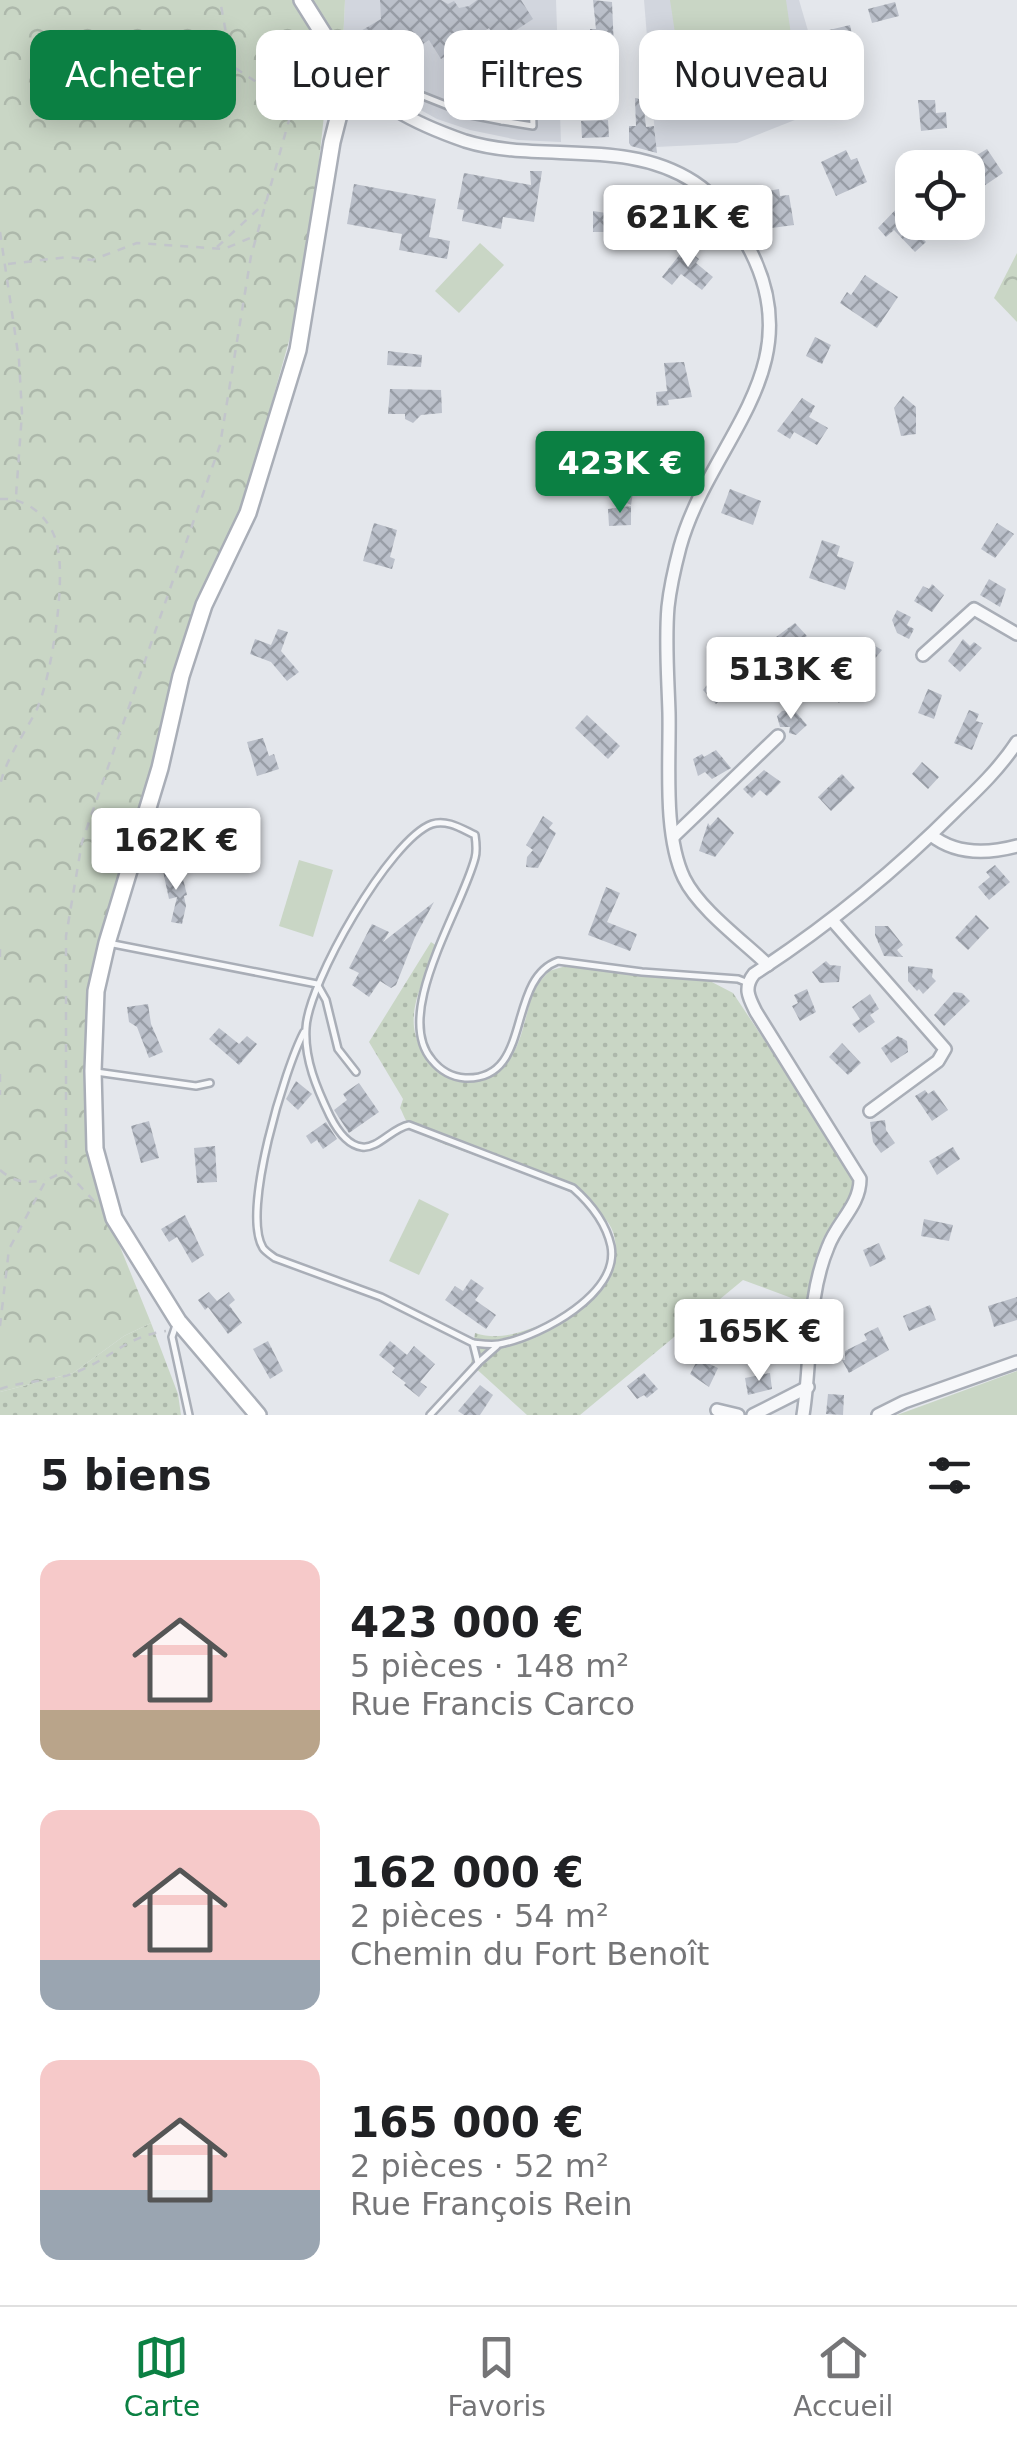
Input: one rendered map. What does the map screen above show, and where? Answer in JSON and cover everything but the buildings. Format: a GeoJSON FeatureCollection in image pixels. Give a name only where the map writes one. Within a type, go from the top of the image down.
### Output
{"type":"FeatureCollection","features":[{"type":"Feature","properties":{"kind":"street"},"geometry":{"type":"LineString","coordinates":[[302,0],[321,30]]}},
{"type":"Feature","properties":{"kind":"street"},"geometry":{"type":"LineString","coordinates":[[258,1415],[175,1325],[114,1218],[95,1150],[96,991],[145,822],[190,642],[248,513],[298,350],[337,120]]}},
{"type":"Feature","properties":{"kind":"street"},"geometry":{"type":"LineString","coordinates":[[418,120],[468,142],[517,150],[617,156],[655,165],[695,182],[724,210],[743,236],[764,277],[769,350],[762,380],[680,544],[668,602],[671,812],[682,874],[692,892],[768,965]]}},
{"type":"Feature","properties":{"kind":"street"},"geometry":{"type":"LineString","coordinates":[[923,655],[974,609],[1017,634]]}},
{"type":"Feature","properties":{"kind":"street"},"geometry":{"type":"LineString","coordinates":[[674,836],[778,736]]}},
{"type":"Feature","properties":{"kind":"street"},"geometry":{"type":"LineString","coordinates":[[803,1415],[814,1294],[835,1228],[860,1194],[860,1179],[756,1012],[747,993],[748,982],[832,920],[931,835],[989,778],[1017,742]]}},
{"type":"Feature","properties":{"kind":"street"},"geometry":{"type":"LineString","coordinates":[[931,835],[948,847],[964,851],[988,852],[1017,846]]}},
{"type":"Feature","properties":{"kind":"street"},"geometry":{"type":"LineString","coordinates":[[832,920],[945,1049],[938,1061],[870,1111]]}},
{"type":"Feature","properties":{"kind":"street"},"geometry":{"type":"LineString","coordinates":[[878,1415],[1017,1362]]}},
{"type":"Feature","properties":{"kind":"street"},"geometry":{"type":"LineString","coordinates":[[753,1415],[808,1387]]}},
{"type":"Feature","properties":{"kind":"street"},"geometry":{"type":"LineString","coordinates":[[717,1410],[738,1415]]}},
{"type":"Feature","properties":{"kind":"lane"},"geometry":{"type":"LineString","coordinates":[[497,120],[502,121],[533,126],[530,36],[500,54],[502,121]]}},
{"type":"Feature","properties":{"kind":"lane"},"geometry":{"type":"LineString","coordinates":[[306,1028],[312,1077],[337,1130],[358,1146],[376,1144],[409,1125],[573,1188],[590,1203],[611,1245],[607,1272],[572,1313],[544,1330],[500,1344],[472,1343],[381,1297],[275,1258],[263,1248],[258,1222],[259,1178],[292,1053],[306,1028],[331,953],[364,898],[411,839],[431,824],[446,822],[475,835],[476,855],[417,1022],[426,1053],[443,1071],[467,1078],[498,1068],[511,1050],[531,986],[551,963],[748,982]]}},
{"type":"Feature","properties":{"kind":"lane"},"geometry":{"type":"LineString","coordinates":[[107,943],[318,984]]}},
{"type":"Feature","properties":{"kind":"lane"},"geometry":{"type":"LineString","coordinates":[[318,984],[326,1000],[338,1050],[356,1072]]}},
{"type":"Feature","properties":{"kind":"lane"},"geometry":{"type":"LineString","coordinates":[[94,1071],[196,1086],[210,1083]]}},
{"type":"Feature","properties":{"kind":"lane"},"geometry":{"type":"LineString","coordinates":[[175,1325],[188,1415]]}},
{"type":"Feature","properties":{"kind":"lane"},"geometry":{"type":"LineString","coordinates":[[472,1343],[478,1363]]}},
{"type":"Feature","properties":{"kind":"lane"},"geometry":{"type":"LineString","coordinates":[[430,1415],[500,1344]]}},
{"type":"Feature","properties":{"kind":"path"},"geometry":{"type":"LineString","coordinates":[[114,1218],[66,1171],[66,936],[82,842],[220,445],[257,235],[293,106],[232,66],[220,0]]}},
{"type":"Feature","properties":{"kind":"path"},"geometry":{"type":"LineString","coordinates":[[216,248],[266,202]]}},
{"type":"Feature","properties":{"kind":"path"},"geometry":{"type":"LineString","coordinates":[[0,232],[19,360],[22,414],[16,498]]}},
{"type":"Feature","properties":{"kind":"path"},"geometry":{"type":"LineString","coordinates":[[7,264],[68,256],[92,260],[137,242],[224,249],[257,235]]}},
{"type":"Feature","properties":{"kind":"path"},"geometry":{"type":"LineString","coordinates":[[0,499],[16,498],[42,514],[58,548],[58,606],[38,706],[6,760],[0,784]]}},
{"type":"Feature","properties":{"kind":"path"},"geometry":{"type":"LineString","coordinates":[[0,757],[6,760]]}},
{"type":"Feature","properties":{"kind":"path"},"geometry":{"type":"LineString","coordinates":[[0,949],[0,959]]}},
{"type":"Feature","properties":{"kind":"path"},"geometry":{"type":"LineString","coordinates":[[0,1074],[0,1095]]}},
{"type":"Feature","properties":{"kind":"path"},"geometry":{"type":"LineString","coordinates":[[0,1170],[12,1180],[28,1183],[66,1171]]}},
{"type":"Feature","properties":{"kind":"path"},"geometry":{"type":"LineString","coordinates":[[0,1326],[9,1249],[46,1180]]}},
{"type":"Feature","properties":{"kind":"path"},"geometry":{"type":"LineString","coordinates":[[0,1389],[77,1372],[122,1344],[175,1325]]}},
{"type":"Feature","properties":{"kind":"shaded area"},"geometry":{"type":"Polygon","coordinates":[[[345,0],[556,0],[557,30],[444,30],[444,120],[560,120],[561,142],[518,140],[470,130],[437,119],[424,112],[424,30],[344,30],[345,0]]]}},
{"type":"Feature","properties":{"kind":"shaded area"},"geometry":{"type":"Polygon","coordinates":[[[644,0],[799,0],[808,30],[646,30],[644,0]]]}},
{"type":"Feature","properties":{"kind":"shaded area"},"geometry":{"type":"Polygon","coordinates":[[[654,120],[795,120],[737,143],[656,147],[654,120]]]}},
{"type":"Feature","properties":{"kind":"green space"},"geometry":{"type":"Polygon","coordinates":[[[0,0],[345,0],[344,30],[256,30],[256,120],[324,120],[306,280],[242,509],[192,615],[153,768],[103,934],[88,1153],[103,1205],[151,1323],[124,1336],[73,1373],[0,1392],[0,0]]]}},
{"type":"Feature","properties":{"kind":"green space"},"geometry":{"type":"Polygon","coordinates":[[[670,0],[786,0],[790,30],[675,30],[670,0]]]}},
{"type":"Feature","properties":{"kind":"green space"},"geometry":{"type":"Polygon","coordinates":[[[480,243],[504,265],[459,313],[435,291],[480,243]]]}},
{"type":"Feature","properties":{"kind":"green space"},"geometry":{"type":"Polygon","coordinates":[[[1017,253],[1017,322],[994,298],[1017,253]]]}},
{"type":"Feature","properties":{"kind":"green space"},"geometry":{"type":"Polygon","coordinates":[[[299,860],[333,870],[313,937],[279,926],[299,860]]]}},
{"type":"Feature","properties":{"kind":"green space"},"geometry":{"type":"Polygon","coordinates":[[[431,942],[437,946],[418,996],[414,1027],[425,1056],[448,1076],[462,1081],[491,1076],[504,1066],[520,1039],[535,987],[549,971],[569,965],[641,976],[708,980],[733,993],[860,1184],[857,1201],[823,1238],[805,1303],[743,1280],[580,1415],[527,1415],[471,1364],[475,1333],[516,1333],[550,1321],[577,1304],[605,1273],[615,1243],[605,1219],[580,1198],[545,1180],[433,1140],[408,1123],[400,1108],[403,1099],[369,1042],[431,942]]]}},
{"type":"Feature","properties":{"kind":"green space"},"geometry":{"type":"Polygon","coordinates":[[[419,1199],[449,1214],[419,1275],[389,1261],[419,1199]]]}},
{"type":"Feature","properties":{"kind":"green space"},"geometry":{"type":"Polygon","coordinates":[[[151,1323],[178,1394],[181,1415],[0,1415],[0,1392],[73,1373],[124,1336],[151,1323]]]}},
{"type":"Feature","properties":{"kind":"green space"},"geometry":{"type":"Polygon","coordinates":[[[1017,1371],[1017,1415],[897,1415],[1017,1371]]]}}]}
